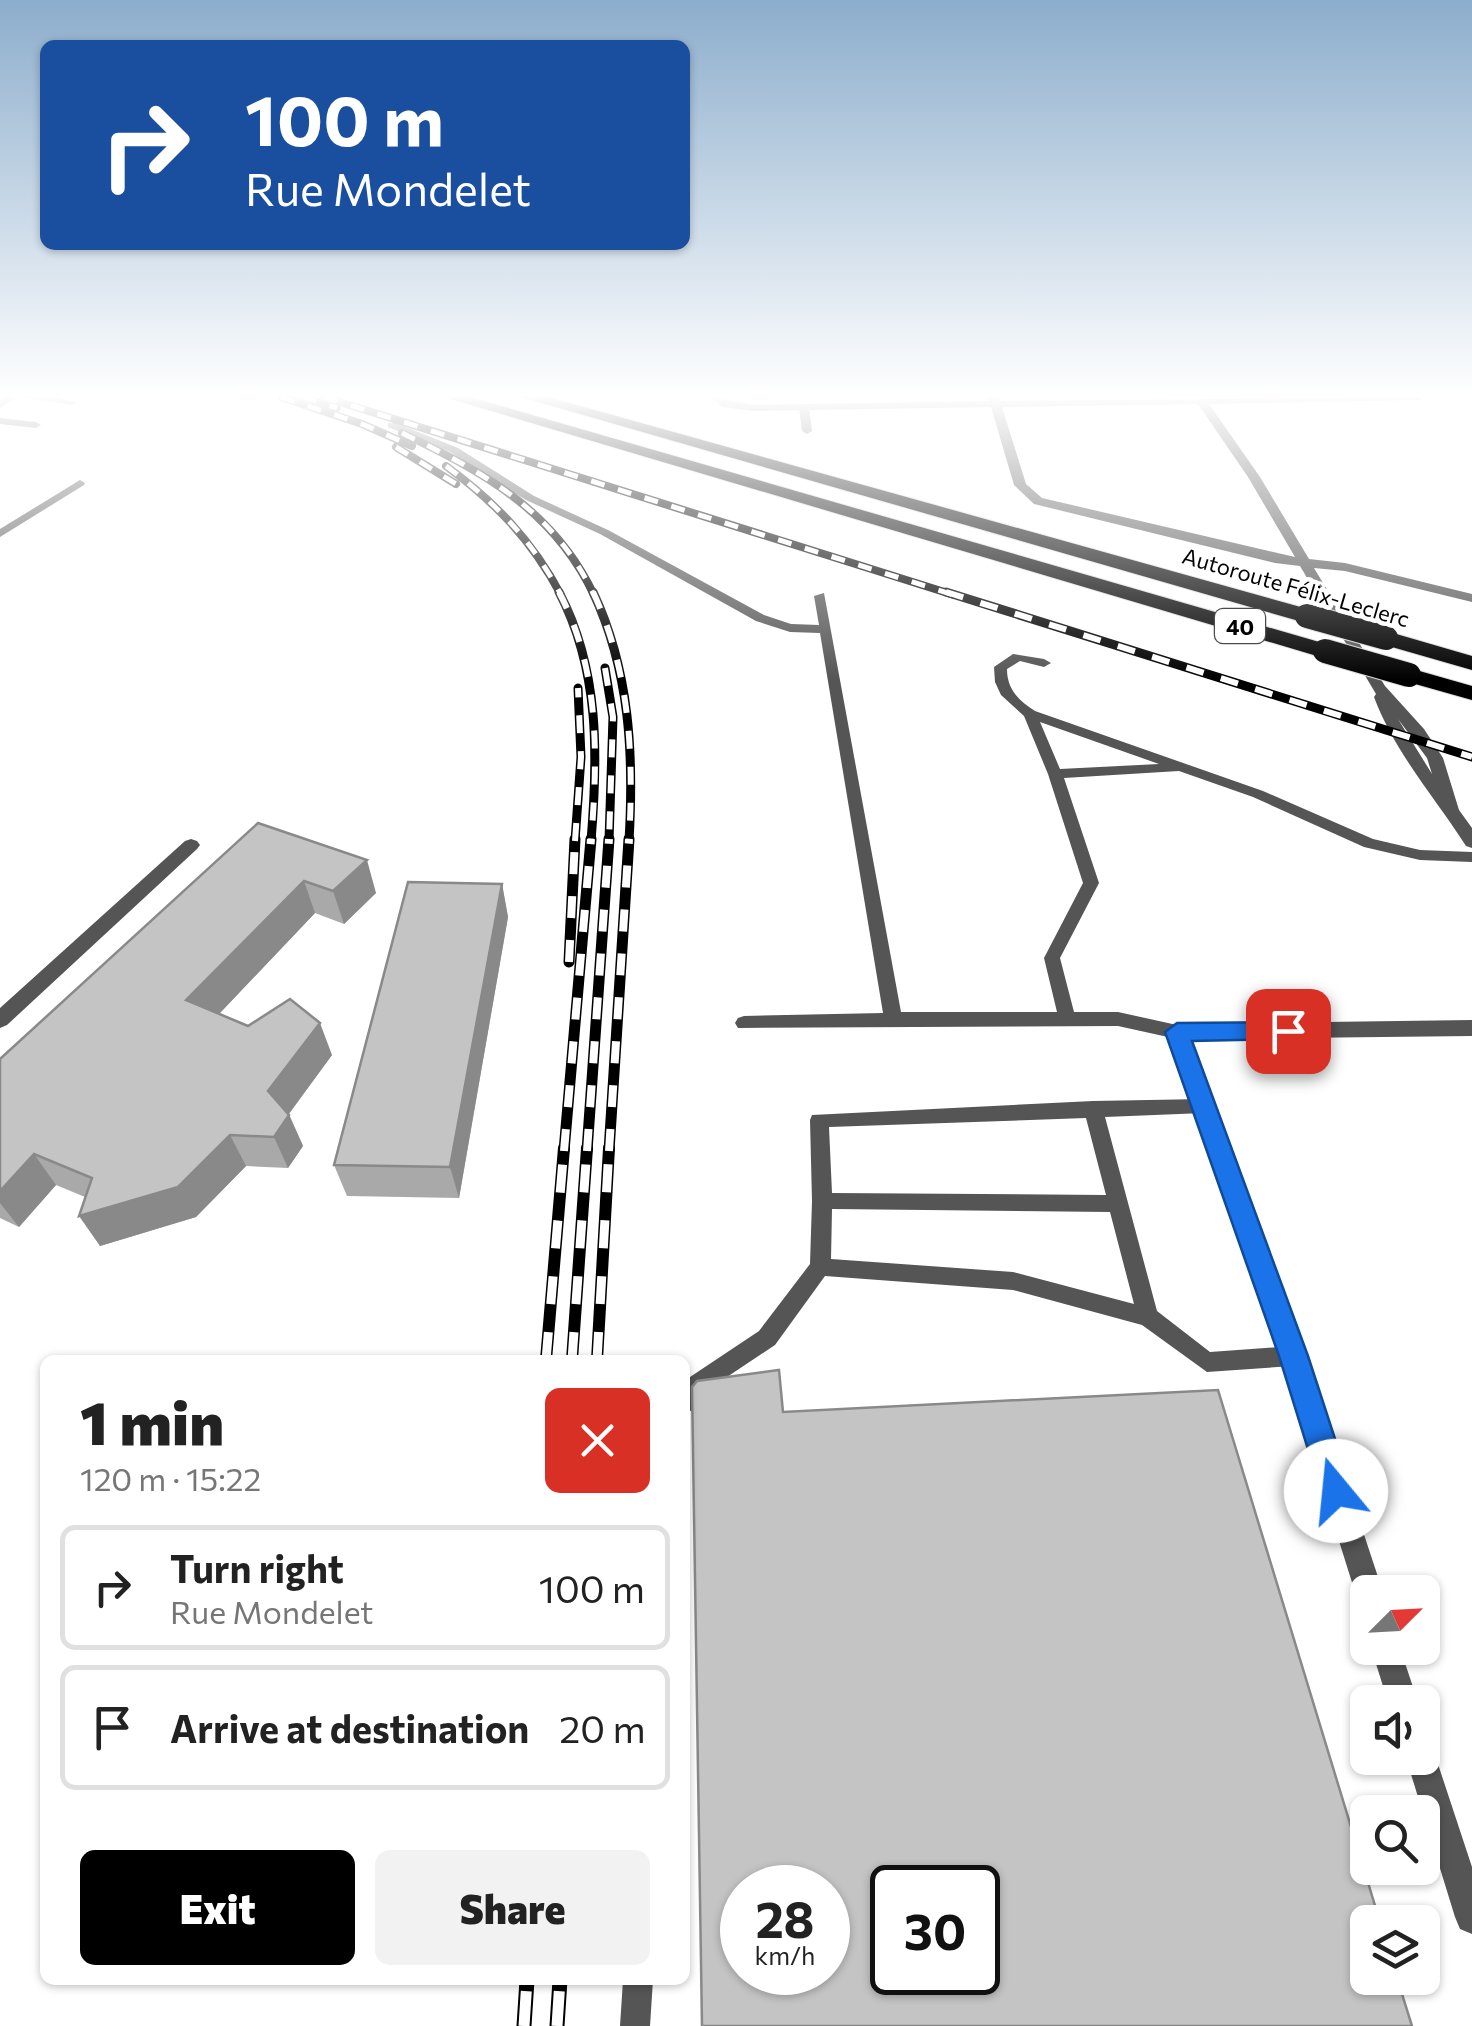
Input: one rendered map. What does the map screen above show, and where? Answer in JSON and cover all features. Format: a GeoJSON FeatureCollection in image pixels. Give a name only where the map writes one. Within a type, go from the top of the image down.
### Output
{"type":"FeatureCollection","features":[{"type":"Feature","properties":{"kind":"highway","name":"40"},"geometry":{"type":"LineString","coordinates":[[777,492],[1472,693]]}},
{"type":"Feature","properties":{"kind":"highway","name":"Autoroute Félix-Leclerc"},"geometry":{"type":"LineString","coordinates":[[865,492],[1472,661]]}},
{"type":"Feature","properties":{"kind":"street"},"geometry":{"type":"LineString","coordinates":[[1025,492],[1058,507],[1269,558],[1338,566],[1472,598]]}},
{"type":"Feature","properties":{"kind":"street"},"geometry":{"type":"LineString","coordinates":[[1263,492],[1379,688],[1435,758],[1452,808],[1472,842]]}},
{"type":"Feature","properties":{"kind":"street"},"geometry":{"type":"LineString","coordinates":[[0,1020],[190,845]]}},
{"type":"Feature","properties":{"kind":"street"},"geometry":{"type":"LineString","coordinates":[[1363,1575],[1294,1356],[1177,1032],[1472,1028]]}},
{"type":"Feature","properties":{"kind":"street"},"geometry":{"type":"LineString","coordinates":[[1426,1775],[1472,1917]]}},
{"type":"Feature","properties":{"kind":"lane"},"geometry":{"type":"LineString","coordinates":[[0,534],[65,492]]}},
{"type":"Feature","properties":{"kind":"lane"},"geometry":{"type":"LineString","coordinates":[[520,492],[604,532],[774,624],[826,629]]}},
{"type":"Feature","properties":{"kind":"lane"},"geometry":{"type":"LineString","coordinates":[[820,596],[893,1019]]}},
{"type":"Feature","properties":{"kind":"lane"},"geometry":{"type":"LineString","coordinates":[[1044,663],[1018,657],[1001,666],[1002,686],[1030,714],[1258,794],[1369,843],[1420,855],[1472,856]]}},
{"type":"Feature","properties":{"kind":"lane"},"geometry":{"type":"LineString","coordinates":[[1030,714],[1055,774],[1091,883],[1052,958],[1067,1019]]}},
{"type":"Feature","properties":{"kind":"lane"},"geometry":{"type":"LineString","coordinates":[[1055,774],[1184,768]]}},
{"type":"Feature","properties":{"kind":"lane"},"geometry":{"type":"LineString","coordinates":[[744,1023],[1118,1019],[1177,1032]]}},
{"type":"Feature","properties":{"kind":"lane"},"geometry":{"type":"LineString","coordinates":[[690,1394],[695,1386],[767,1338],[820,1267],[819,1120],[1204,1106]]}},
{"type":"Feature","properties":{"kind":"lane"},"geometry":{"type":"LineString","coordinates":[[1093,1108],[1148,1317]]}},
{"type":"Feature","properties":{"kind":"lane"},"geometry":{"type":"LineString","coordinates":[[822,1201],[1118,1204]]}},
{"type":"Feature","properties":{"kind":"lane"},"geometry":{"type":"LineString","coordinates":[[820,1267],[1013,1281],[1148,1317],[1208,1362],[1294,1356]]}},
{"type":"Feature","properties":{"kind":"lane"},"geometry":{"type":"LineString","coordinates":[[635,2026],[638,1985]]}},
{"type":"Feature","properties":{"kind":"building"},"geometry":{"type":"Polygon","coordinates":[[[258,823],[367,860],[333,891],[304,881],[186,1000],[248,1026],[290,999],[320,1023],[268,1091],[289,1115],[274,1137],[230,1135],[178,1187],[79,1216],[92,1178],[34,1154],[0,1191],[0,1059],[258,823]]]}},
{"type":"Feature","properties":{"kind":"building"},"geometry":{"type":"Polygon","coordinates":[[[408,882],[502,884],[450,1167],[334,1165],[408,882]]]}},
{"type":"Feature","properties":{"kind":"building"},"geometry":{"type":"Polygon","coordinates":[[[779,1370],[783,1412],[1218,1390],[1350,1823],[1350,1885],[1369,1885],[1375,1905],[1350,1905],[1350,1995],[1402,1995],[1412,2026],[702,2026],[692,1387],[697,1381],[779,1370]]]}},
{"type":"Feature","properties":{"kind":"railway"},"geometry":{"type":"LineString","coordinates":[[478,492],[511,523],[561,595]]}},
{"type":"Feature","properties":{"kind":"railway"},"geometry":{"type":"LineString","coordinates":[[505,492],[559,539],[594,595]]}},
{"type":"Feature","properties":{"kind":"railway"},"geometry":{"type":"LineString","coordinates":[[625,492],[954,595]]}},
{"type":"Feature","properties":{"kind":"railway"},"geometry":{"type":"LineString","coordinates":[[559,592],[582,652],[593,714],[595,778],[591,841]]}},
{"type":"Feature","properties":{"kind":"railway"},"geometry":{"type":"LineString","coordinates":[[593,592],[615,652],[627,714],[631,777],[629,841]]}},
{"type":"Feature","properties":{"kind":"railway"},"geometry":{"type":"LineString","coordinates":[[946,592],[1472,757]]}},
{"type":"Feature","properties":{"kind":"railway"},"geometry":{"type":"LineString","coordinates":[[605,668],[613,717],[609,841]]}},
{"type":"Feature","properties":{"kind":"railway"},"geometry":{"type":"LineString","coordinates":[[575,841],[581,757],[578,688]]}},
{"type":"Feature","properties":{"kind":"railway"},"geometry":{"type":"LineString","coordinates":[[569,962],[575,839]]}},
{"type":"Feature","properties":{"kind":"railway"},"geometry":{"type":"LineString","coordinates":[[564,1151],[591,839]]}},
{"type":"Feature","properties":{"kind":"railway"},"geometry":{"type":"LineString","coordinates":[[587,1151],[609,839]]}},
{"type":"Feature","properties":{"kind":"railway"},"geometry":{"type":"LineString","coordinates":[[609,1151],[629,839]]}},
{"type":"Feature","properties":{"kind":"railway"},"geometry":{"type":"LineString","coordinates":[[546,1355],[564,1148]]}},
{"type":"Feature","properties":{"kind":"railway"},"geometry":{"type":"LineString","coordinates":[[572,1355],[587,1148]]}},
{"type":"Feature","properties":{"kind":"railway"},"geometry":{"type":"LineString","coordinates":[[597,1355],[609,1148]]}},
{"type":"Feature","properties":{"kind":"railway"},"geometry":{"type":"LineString","coordinates":[[524,2026],[527,1985]]}},
{"type":"Feature","properties":{"kind":"railway"},"geometry":{"type":"LineString","coordinates":[[557,2026],[560,1985]]}},
{"type":"Feature","properties":{"kind":"route"},"geometry":{"type":"LineString","coordinates":[[1288,1031],[1177,1032],[1294,1356],[1336,1491]]}}]}
